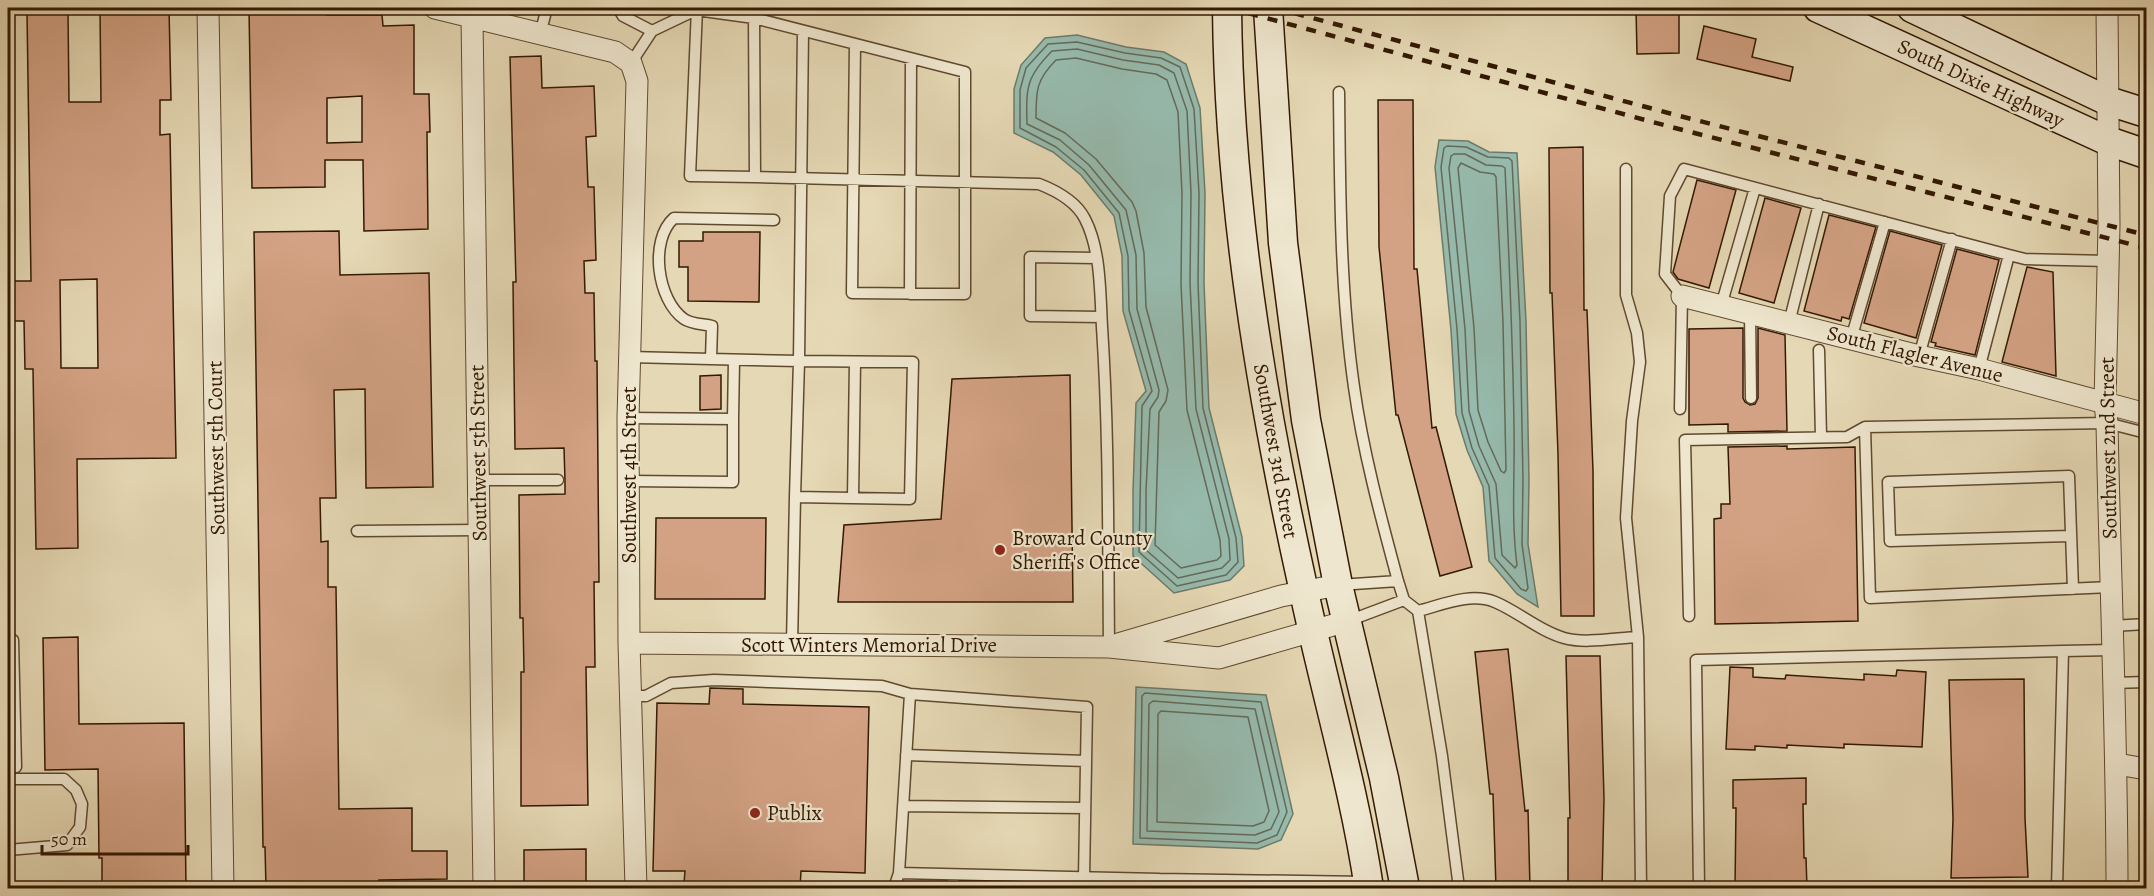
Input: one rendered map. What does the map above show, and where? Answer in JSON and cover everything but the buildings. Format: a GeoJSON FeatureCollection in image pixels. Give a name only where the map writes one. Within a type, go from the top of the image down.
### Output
{"type":"FeatureCollection","features":[{"type":"Feature","properties":{"kind":"street","name":"Southwest 5th Court"},"geometry":{"type":"LineString","coordinates":[[208,8],[223,888]]}},
{"type":"Feature","properties":{"kind":"street"},"geometry":{"type":"LineString","coordinates":[[435,8],[473,13],[540,34],[615,52],[631,63]]}},
{"type":"Feature","properties":{"kind":"street","name":"Southwest 3rd Street"},"geometry":{"type":"LineString","coordinates":[[1227,8],[1227,54],[1235,165],[1252,308],[1274,453],[1312,631],[1349,780],[1368,885]]}},
{"type":"Feature","properties":{"kind":"street","name":"Southwest 3rd Street"},"geometry":{"type":"LineString","coordinates":[[1268,8],[1278,185],[1294,342],[1308,431],[1338,585],[1384,778],[1405,888]]}},
{"type":"Feature","properties":{"kind":"street","name":"South Dixie Highway"},"geometry":{"type":"LineString","coordinates":[[1818,8],[2108,141],[2146,153]]}},
{"type":"Feature","properties":{"kind":"street","name":"South Dixie Highway"},"geometry":{"type":"LineString","coordinates":[[1912,8],[2108,101],[2146,112]]}},
{"type":"Feature","properties":{"kind":"street","name":"Southwest 2nd Street"},"geometry":{"type":"LineString","coordinates":[[2107,8],[2106,413],[2117,764],[2117,888]]}},
{"type":"Feature","properties":{"kind":"street","name":"Southwest 5th Street"},"geometry":{"type":"LineString","coordinates":[[473,13],[484,888]]}},
{"type":"Feature","properties":{"kind":"street","name":"Southwest 4th Street"},"geometry":{"type":"LineString","coordinates":[[631,63],[637,81],[628,418],[629,643],[636,888]]}},
{"type":"Feature","properties":{"kind":"street","name":"South Flagler Avenue"},"geometry":{"type":"LineString","coordinates":[[1682,296],[2058,389],[2106,413],[2146,414]]}},
{"type":"Feature","properties":{"kind":"street","name":"Scott Winters Memorial Drive"},"geometry":{"type":"LineString","coordinates":[[1108,647],[1303,591],[1338,585]]}},
{"type":"Feature","properties":{"kind":"street","name":"Scott Winters Memorial Drive"},"geometry":{"type":"LineString","coordinates":[[629,643],[1108,647],[1218,658],[1347,621]]}},
{"type":"Feature","properties":{"kind":"street"},"geometry":{"type":"LineString","coordinates":[[2117,764],[2146,769]]}},
{"type":"Feature","properties":{"kind":"lane"},"geometry":{"type":"LineString","coordinates":[[540,34],[547,8]]}},
{"type":"Feature","properties":{"kind":"lane"},"geometry":{"type":"LineString","coordinates":[[618,8],[623,16],[652,31]]}},
{"type":"Feature","properties":{"kind":"lane"},"geometry":{"type":"LineString","coordinates":[[696,9],[690,176],[1039,184],[1055,190],[1070,201],[1084,218],[1092,238],[1096,258],[1107,404],[1108,647]]}},
{"type":"Feature","properties":{"kind":"lane"},"geometry":{"type":"LineString","coordinates":[[631,63],[652,31],[696,9],[754,18],[964,72],[965,294],[852,293],[855,44]]}},
{"type":"Feature","properties":{"kind":"lane"},"geometry":{"type":"LineString","coordinates":[[754,18],[754,177]]}},
{"type":"Feature","properties":{"kind":"lane"},"geometry":{"type":"LineString","coordinates":[[792,644],[799,361],[803,31]]}},
{"type":"Feature","properties":{"kind":"lane"},"geometry":{"type":"LineString","coordinates":[[910,294],[911,59]]}},
{"type":"Feature","properties":{"kind":"lane"},"geometry":{"type":"LineString","coordinates":[[1339,92],[1343,280],[1353,386],[1361,430],[1398,581],[1404,600],[1418,611],[1442,756],[1459,888]]}},
{"type":"Feature","properties":{"kind":"lane"},"geometry":{"type":"LineString","coordinates":[[1626,169],[1626,295],[1636,333],[1640,362],[1632,421],[1626,518],[1638,638],[1641,888]]}},
{"type":"Feature","properties":{"kind":"lane"},"geometry":{"type":"LineString","coordinates":[[1680,409],[1682,296],[1665,274],[1670,196],[1684,169],[2025,259],[2108,261]]}},
{"type":"Feature","properties":{"kind":"lane"},"geometry":{"type":"LineString","coordinates":[[1721,306],[1755,188]]}},
{"type":"Feature","properties":{"kind":"lane"},"geometry":{"type":"LineString","coordinates":[[1789,323],[1819,204]]}},
{"type":"Feature","properties":{"kind":"lane"},"geometry":{"type":"LineString","coordinates":[[711,359],[711,326],[687,321],[677,313],[667,299],[662,284],[660,267],[662,239],[667,225],[674,218],[774,220]]}},
{"type":"Feature","properties":{"kind":"lane"},"geometry":{"type":"LineString","coordinates":[[1851,339],[1885,222]]}},
{"type":"Feature","properties":{"kind":"lane"},"geometry":{"type":"LineString","coordinates":[[1919,356],[1952,239]]}},
{"type":"Feature","properties":{"kind":"lane"},"geometry":{"type":"LineString","coordinates":[[1979,369],[2009,255]]}},
{"type":"Feature","properties":{"kind":"lane"},"geometry":{"type":"LineString","coordinates":[[1096,258],[1030,257],[1030,316],[1101,317]]}},
{"type":"Feature","properties":{"kind":"lane"},"geometry":{"type":"LineString","coordinates":[[1750,313],[1751,398]]}},
{"type":"Feature","properties":{"kind":"lane"},"geometry":{"type":"LineString","coordinates":[[1819,350],[1821,437]]}},
{"type":"Feature","properties":{"kind":"lane"},"geometry":{"type":"LineString","coordinates":[[629,357],[913,362],[910,499],[795,497]]}},
{"type":"Feature","properties":{"kind":"lane"},"geometry":{"type":"LineString","coordinates":[[628,481],[733,482],[735,360]]}},
{"type":"Feature","properties":{"kind":"lane"},"geometry":{"type":"LineString","coordinates":[[853,498],[855,362]]}},
{"type":"Feature","properties":{"kind":"lane"},"geometry":{"type":"LineString","coordinates":[[1689,616],[1685,440],[1847,437],[1865,427],[2106,413],[2146,433]]}},
{"type":"Feature","properties":{"kind":"lane"},"geometry":{"type":"LineString","coordinates":[[628,418],[733,419]]}},
{"type":"Feature","properties":{"kind":"lane"},"geometry":{"type":"LineString","coordinates":[[1865,427],[1870,598],[2110,587]]}},
{"type":"Feature","properties":{"kind":"lane"},"geometry":{"type":"LineString","coordinates":[[2071,536],[1890,542],[1888,482],[2069,476],[2073,589]]}},
{"type":"Feature","properties":{"kind":"lane"},"geometry":{"type":"LineString","coordinates":[[478,480],[558,480]]}},
{"type":"Feature","properties":{"kind":"lane"},"geometry":{"type":"LineString","coordinates":[[357,531],[479,530]]}},
{"type":"Feature","properties":{"kind":"lane"},"geometry":{"type":"LineString","coordinates":[[1338,585],[1398,581]]}},
{"type":"Feature","properties":{"kind":"lane"},"geometry":{"type":"LineString","coordinates":[[1347,621],[1404,600]]}},
{"type":"Feature","properties":{"kind":"lane"},"geometry":{"type":"LineString","coordinates":[[1418,611],[1459,600],[1482,600],[1494,602],[1551,634],[1568,639],[1638,638]]}},
{"type":"Feature","properties":{"kind":"lane"},"geometry":{"type":"LineString","coordinates":[[2112,626],[2146,624]]}},
{"type":"Feature","properties":{"kind":"lane"},"geometry":{"type":"LineString","coordinates":[[13,640],[11,699],[16,767]]}},
{"type":"Feature","properties":{"kind":"lane"},"geometry":{"type":"LineString","coordinates":[[1699,888],[1696,660],[2112,650]]}},
{"type":"Feature","properties":{"kind":"lane"},"geometry":{"type":"LineString","coordinates":[[2057,888],[2063,651]]}},
{"type":"Feature","properties":{"kind":"lane"},"geometry":{"type":"LineString","coordinates":[[631,696],[646,696],[671,683],[714,680],[882,686],[910,694],[1086,707],[1084,878]]}},
{"type":"Feature","properties":{"kind":"lane"},"geometry":{"type":"LineString","coordinates":[[2113,683],[2146,682]]}},
{"type":"Feature","properties":{"kind":"lane"},"geometry":{"type":"LineString","coordinates":[[894,888],[899,873],[910,694]]}},
{"type":"Feature","properties":{"kind":"lane"},"geometry":{"type":"LineString","coordinates":[[906,755],[1086,761]]}},
{"type":"Feature","properties":{"kind":"lane"},"geometry":{"type":"LineString","coordinates":[[8,779],[64,779],[76,790],[82,804],[80,827],[67,845],[8,850]]}},
{"type":"Feature","properties":{"kind":"lane"},"geometry":{"type":"LineString","coordinates":[[903,806],[1085,808]]}},
{"type":"Feature","properties":{"kind":"lane"},"geometry":{"type":"LineString","coordinates":[[899,873],[1084,878],[1159,884],[1368,885]]}},
{"type":"Feature","properties":{"kind":"lane"},"geometry":{"type":"LineString","coordinates":[[953,875],[953,888]]}},
{"type":"Feature","properties":{"kind":"lane"},"geometry":{"type":"LineString","coordinates":[[1001,876],[1001,888]]}},
{"type":"Feature","properties":{"kind":"water"},"geometry":{"type":"Polygon","coordinates":[[[1077,35],[1126,47],[1164,52],[1186,64],[1200,108],[1205,193],[1204,283],[1209,408],[1242,537],[1244,566],[1230,580],[1174,593],[1133,556],[1136,403],[1146,391],[1123,311],[1122,256],[1114,216],[1081,175],[1053,152],[1014,133],[1014,89],[1021,65],[1045,38],[1077,35]]]}},
{"type":"Feature","properties":{"kind":"water"},"geometry":{"type":"Polygon","coordinates":[[[1439,140],[1468,141],[1489,152],[1517,153],[1526,321],[1528,544],[1538,607],[1517,594],[1489,561],[1483,487],[1467,450],[1456,414],[1451,330],[1435,167],[1439,140]]]}},
{"type":"Feature","properties":{"kind":"water"},"geometry":{"type":"Polygon","coordinates":[[[1136,687],[1266,695],[1293,814],[1281,840],[1258,849],[1133,844],[1136,687]]]}},
{"type":"Feature","properties":{"kind":"railway"},"geometry":{"type":"LineString","coordinates":[[1229,8],[1675,128],[2146,248]]}},
{"type":"Feature","properties":{"kind":"railway"},"geometry":{"type":"LineString","coordinates":[[1275,8],[1676,115],[2146,235]]}},
{"type":"Feature","properties":{"kind":"place","name":"Broward County Sheriff's Office"},"geometry":{"type":"Point","coordinates":[1000,550]}},
{"type":"Feature","properties":{"kind":"place","name":"Publix"},"geometry":{"type":"Point","coordinates":[755,813]}}]}
